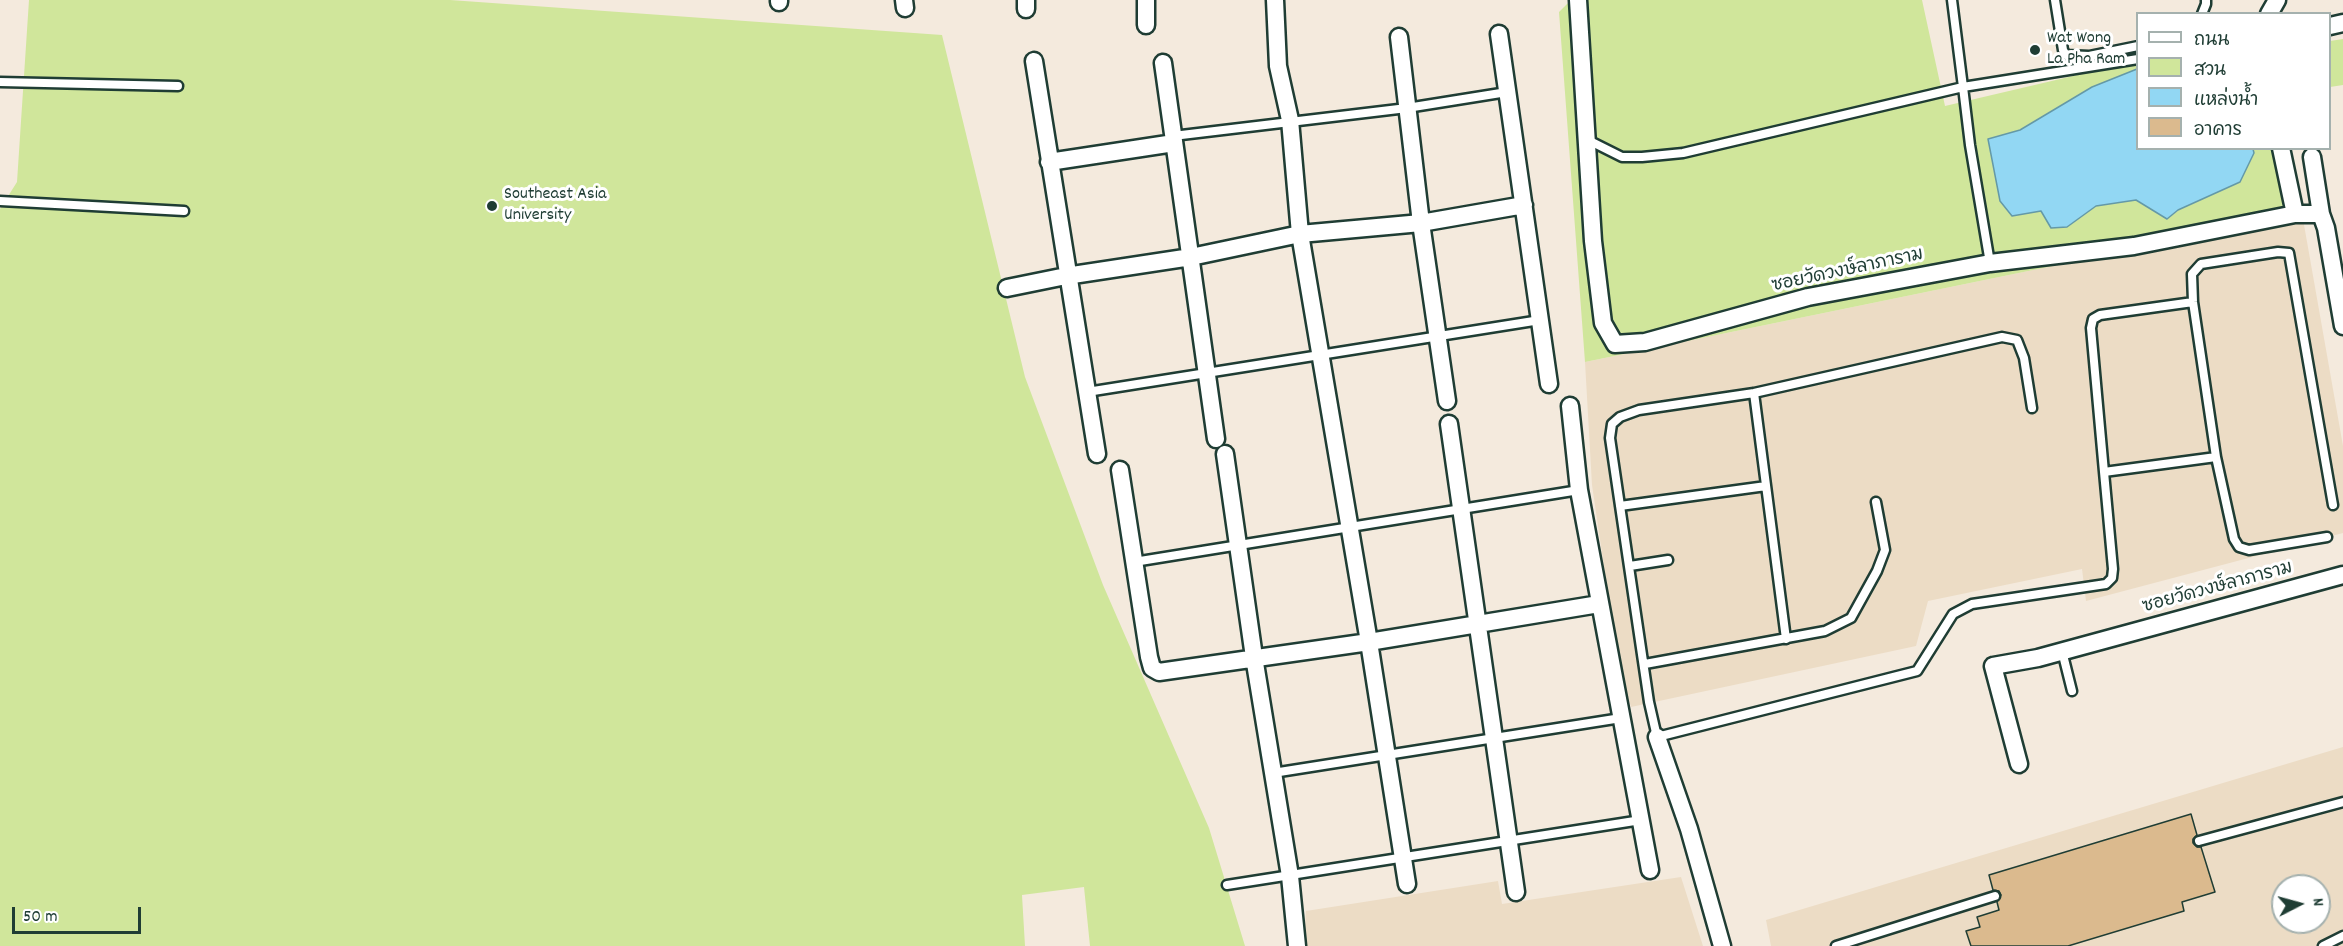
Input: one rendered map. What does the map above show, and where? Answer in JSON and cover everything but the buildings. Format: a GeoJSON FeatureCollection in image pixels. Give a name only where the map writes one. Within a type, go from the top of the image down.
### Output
{"type":"FeatureCollection","features":[{"type":"Feature","properties":{"kind":"street"},"geometry":{"type":"LineString","coordinates":[[1146,0],[1146,25]]}},
{"type":"Feature","properties":{"kind":"street"},"geometry":{"type":"LineString","coordinates":[[1275,0],[1278,66],[1290,120],[1300,234],[1369,642],[1407,884]]}},
{"type":"Feature","properties":{"kind":"street","name":"ซอยวัดวงษ์ลาภาราม"},"geometry":{"type":"LineString","coordinates":[[1578,0],[1593,241],[1603,323],[1615,344],[1645,342],[1808,297],[1990,263],[2134,246],[2295,214],[2320,214]]}},
{"type":"Feature","properties":{"kind":"street"},"geometry":{"type":"LineString","coordinates":[[1498,34],[1548,384]]}},
{"type":"Feature","properties":{"kind":"street"},"geometry":{"type":"LineString","coordinates":[[1399,37],[1421,223],[1447,401]]}},
{"type":"Feature","properties":{"kind":"street"},"geometry":{"type":"LineString","coordinates":[[1034,61],[1066,276],[1097,454]]}},
{"type":"Feature","properties":{"kind":"street"},"geometry":{"type":"LineString","coordinates":[[1163,63],[1207,373],[1238,546],[1290,876],[1297,946]]}},
{"type":"Feature","properties":{"kind":"street"},"geometry":{"type":"LineString","coordinates":[[1049,162],[1174,140]]}},
{"type":"Feature","properties":{"kind":"street"},"geometry":{"type":"LineString","coordinates":[[2281,150],[2295,214]]}},
{"type":"Feature","properties":{"kind":"street"},"geometry":{"type":"LineString","coordinates":[[2312,156],[2320,214],[2326,228],[2343,326]]}},
{"type":"Feature","properties":{"kind":"street"},"geometry":{"type":"LineString","coordinates":[[1007,288],[1066,276],[1191,257],[1300,234],[1421,223],[1524,205]]}},
{"type":"Feature","properties":{"kind":"street"},"geometry":{"type":"LineString","coordinates":[[1570,406],[1579,490],[1650,870]]}},
{"type":"Feature","properties":{"kind":"street"},"geometry":{"type":"LineString","coordinates":[[1449,424],[1516,892]]}},
{"type":"Feature","properties":{"kind":"street"},"geometry":{"type":"LineString","coordinates":[[1120,470],[1152,668],[1158,672],[1369,642],[1599,604]]}},
{"type":"Feature","properties":{"kind":"street","name":"ซอยวัดวงษ์ลาภาราม"},"geometry":{"type":"LineString","coordinates":[[2019,764],[1993,666],[2062,651],[2343,575]]}},
{"type":"Feature","properties":{"kind":"street"},"geometry":{"type":"LineString","coordinates":[[1657,737],[1689,829],[1722,946]]}},
{"type":"Feature","properties":{"kind":"lane"},"geometry":{"type":"LineString","coordinates":[[1952,0],[1970,145],[1990,263]]}},
{"type":"Feature","properties":{"kind":"lane"},"geometry":{"type":"LineString","coordinates":[[2055,0],[2063,50],[2066,55],[2089,56],[2136,46]]}},
{"type":"Feature","properties":{"kind":"lane"},"geometry":{"type":"LineString","coordinates":[[1588,140],[1622,157],[1642,158],[1683,153],[1963,87],[2136,59]]}},
{"type":"Feature","properties":{"kind":"lane"},"geometry":{"type":"LineString","coordinates":[[0,82],[178,86]]}},
{"type":"Feature","properties":{"kind":"lane"},"geometry":{"type":"LineString","coordinates":[[1174,140],[1290,120],[1407,108],[1507,92]]}},
{"type":"Feature","properties":{"kind":"lane"},"geometry":{"type":"LineString","coordinates":[[0,201],[184,210]]}},
{"type":"Feature","properties":{"kind":"lane"},"geometry":{"type":"LineString","coordinates":[[2327,537],[2249,550],[2239,547],[2234,539],[2217,457],[2193,302],[2192,274],[2201,264],[2277,252],[2289,254],[2333,505]]}},
{"type":"Feature","properties":{"kind":"lane"},"geometry":{"type":"LineString","coordinates":[[2032,408],[2024,358],[2017,340],[2002,338],[1754,393],[1639,410],[1620,417],[1612,424],[1610,438],[1649,702],[1657,737],[1917,670],[1953,614],[1972,604],[2106,584],[2112,578],[2113,569],[2091,328],[2093,319],[2100,315],[2193,302]]}},
{"type":"Feature","properties":{"kind":"lane"},"geometry":{"type":"LineString","coordinates":[[1086,392],[1539,320]]}},
{"type":"Feature","properties":{"kind":"lane"},"geometry":{"type":"LineString","coordinates":[[1754,393],[1785,639]]}},
{"type":"Feature","properties":{"kind":"lane"},"geometry":{"type":"LineString","coordinates":[[2104,472],[2217,457]]}},
{"type":"Feature","properties":{"kind":"lane"},"geometry":{"type":"LineString","coordinates":[[1620,506],[1766,486]]}},
{"type":"Feature","properties":{"kind":"lane"},"geometry":{"type":"LineString","coordinates":[[1134,562],[1579,490]]}},
{"type":"Feature","properties":{"kind":"lane"},"geometry":{"type":"LineString","coordinates":[[1645,664],[1825,631],[1851,618],[1877,571],[1885,550],[1876,502]]}},
{"type":"Feature","properties":{"kind":"lane"},"geometry":{"type":"LineString","coordinates":[[1629,566],[1668,560]]}},
{"type":"Feature","properties":{"kind":"lane"},"geometry":{"type":"LineString","coordinates":[[2062,651],[2072,691]]}},
{"type":"Feature","properties":{"kind":"lane"},"geometry":{"type":"LineString","coordinates":[[1273,773],[1621,718]]}},
{"type":"Feature","properties":{"kind":"lane"},"geometry":{"type":"LineString","coordinates":[[2199,841],[2343,802]]}},
{"type":"Feature","properties":{"kind":"lane"},"geometry":{"type":"LineString","coordinates":[[1227,885],[1641,820]]}},
{"type":"Feature","properties":{"kind":"lane"},"geometry":{"type":"LineString","coordinates":[[1836,946],[1995,896]]}},
{"type":"Feature","properties":{"kind":"lane"},"geometry":{"type":"LineString","coordinates":[[2323,946],[2343,936]]}},
{"type":"Feature","properties":{"kind":"shaded area"},"geometry":{"type":"Polygon","coordinates":[[[2303,219],[2343,446],[2343,533],[2086,601],[2082,569],[1928,601],[1916,646],[1631,707],[1618,662],[1592,485],[1585,362],[2043,268],[2303,219]]]}},
{"type":"Feature","properties":{"kind":"shaded area"},"geometry":{"type":"Polygon","coordinates":[[[2343,747],[2343,946],[1771,946],[1766,920],[2343,747]]]}},
{"type":"Feature","properties":{"kind":"shaded area"},"geometry":{"type":"Polygon","coordinates":[[[1681,877],[1703,946],[1304,946],[1306,911],[1498,881],[1502,904],[1681,877]]]}},
{"type":"Feature","properties":{"kind":"green space"},"geometry":{"type":"Polygon","coordinates":[[[29,0],[450,0],[942,35],[1025,377],[1103,585],[1209,828],[1245,946],[1090,946],[1084,887],[1022,895],[1025,946],[0,946],[0,209],[17,182],[29,0]]]}},
{"type":"Feature","properties":{"kind":"green space"},"geometry":{"type":"Polygon","coordinates":[[[1571,0],[1922,0],[1945,106],[2136,61],[2136,69],[2092,87],[2020,130],[1997,138],[2041,211],[2067,227],[2096,206],[2136,200],[2167,219],[2254,153],[2253,150],[2291,150],[2303,219],[2043,268],[1585,362],[1559,12],[1571,0]]]}},
{"type":"Feature","properties":{"kind":"green space"},"geometry":{"type":"Polygon","coordinates":[[[2343,39],[2343,85],[2331,87],[2331,41],[2343,39]]]}},
{"type":"Feature","properties":{"kind":"water"},"geometry":{"type":"Polygon","coordinates":[[[2136,69],[2136,150],[2253,150],[2254,153],[2240,182],[2178,210],[2167,219],[2136,200],[2096,206],[2067,227],[2051,228],[2041,211],[2012,216],[2000,201],[1988,139],[2020,130],[2092,87],[2136,69]]]}},
{"type":"Feature","properties":{"kind":"place","name":"Wat Wong La Pha Ram"},"geometry":{"type":"Point","coordinates":[2035,50]}},
{"type":"Feature","properties":{"kind":"place","name":"Southeast Asia University"},"geometry":{"type":"Point","coordinates":[492,206]}}]}
